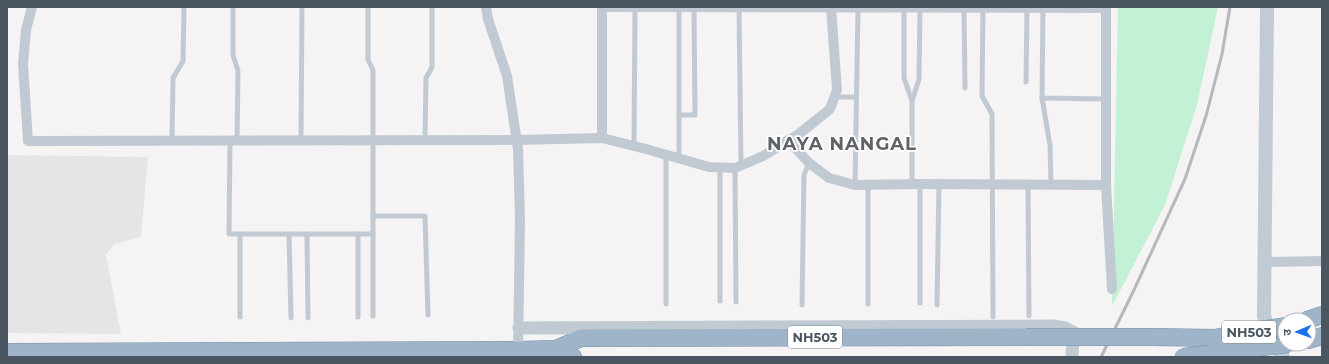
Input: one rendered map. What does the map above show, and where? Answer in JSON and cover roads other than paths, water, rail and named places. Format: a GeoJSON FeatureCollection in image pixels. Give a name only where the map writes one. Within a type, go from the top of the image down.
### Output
{"type":"FeatureCollection","features":[{"type":"Feature","properties":{"kind":"highway","name":"NH503"},"geometry":{"type":"LineString","coordinates":[[7,352],[518,353],[556,348],[581,338],[1214,338],[1277,327]]}},
{"type":"Feature","properties":{"kind":"highway","name":"NH503"},"geometry":{"type":"LineString","coordinates":[[1183,357],[1277,345]]}},
{"type":"Feature","properties":{"kind":"highway"},"geometry":{"type":"LineString","coordinates":[[556,348],[573,357]]}},
{"type":"Feature","properties":{"kind":"main road"},"geometry":{"type":"LineString","coordinates":[[1267,7],[1264,316],[1273,340],[1283,357]]}},
{"type":"Feature","properties":{"kind":"street"},"geometry":{"type":"LineString","coordinates":[[32,7],[26,30],[23,64],[28,141],[373,141],[602,138],[709,167],[720,168],[738,167],[763,156],[799,134],[830,109],[837,90],[831,7]]}},
{"type":"Feature","properties":{"kind":"street"},"geometry":{"type":"LineString","coordinates":[[486,7],[488,19],[507,76],[517,140],[520,219],[518,353]]}},
{"type":"Feature","properties":{"kind":"street"},"geometry":{"type":"LineString","coordinates":[[602,138],[602,7],[1106,7],[1106,185],[1112,289]]}},
{"type":"Feature","properties":{"kind":"street"},"geometry":{"type":"LineString","coordinates":[[788,140],[809,163],[829,178],[855,185],[1106,185]]}},
{"type":"Feature","properties":{"kind":"street"},"geometry":{"type":"LineString","coordinates":[[1265,262],[1322,261]]}},
{"type":"Feature","properties":{"kind":"street"},"geometry":{"type":"LineString","coordinates":[[1252,357],[1264,316]]}},
{"type":"Feature","properties":{"kind":"street"},"geometry":{"type":"LineString","coordinates":[[519,328],[1053,326],[1066,328],[1073,332],[1072,357]]}},
{"type":"Feature","properties":{"kind":"street"},"geometry":{"type":"LineString","coordinates":[[584,338],[600,328]]}},
{"type":"Feature","properties":{"kind":"lane"},"geometry":{"type":"LineString","coordinates":[[172,141],[173,78],[183,61],[184,7]]}},
{"type":"Feature","properties":{"kind":"lane"},"geometry":{"type":"LineString","coordinates":[[233,7],[233,56],[238,71],[229,234],[373,234]]}},
{"type":"Feature","properties":{"kind":"lane"},"geometry":{"type":"LineString","coordinates":[[301,141],[302,7]]}},
{"type":"Feature","properties":{"kind":"lane"},"geometry":{"type":"LineString","coordinates":[[368,7],[368,60],[373,70],[373,316]]}},
{"type":"Feature","properties":{"kind":"lane"},"geometry":{"type":"LineString","coordinates":[[425,140],[426,78],[432,67],[432,7]]}},
{"type":"Feature","properties":{"kind":"lane"},"geometry":{"type":"LineString","coordinates":[[679,158],[681,7]]}},
{"type":"Feature","properties":{"kind":"lane"},"geometry":{"type":"LineString","coordinates":[[736,302],[739,7]]}},
{"type":"Feature","properties":{"kind":"lane"},"geometry":{"type":"LineString","coordinates":[[983,7],[982,96],[992,114],[993,317]]}},
{"type":"Feature","properties":{"kind":"lane"},"geometry":{"type":"LineString","coordinates":[[1043,7],[1042,98],[1050,145],[1051,185]]}},
{"type":"Feature","properties":{"kind":"lane"},"geometry":{"type":"LineString","coordinates":[[634,146],[635,8]]}},
{"type":"Feature","properties":{"kind":"lane"},"geometry":{"type":"LineString","coordinates":[[679,115],[694,115],[694,8]]}},
{"type":"Feature","properties":{"kind":"lane"},"geometry":{"type":"LineString","coordinates":[[855,185],[858,8]]}},
{"type":"Feature","properties":{"kind":"lane"},"geometry":{"type":"LineString","coordinates":[[907,8],[904,78],[912,101],[920,303]]}},
{"type":"Feature","properties":{"kind":"lane"},"geometry":{"type":"LineString","coordinates":[[912,101],[920,78],[920,8]]}},
{"type":"Feature","properties":{"kind":"lane"},"geometry":{"type":"LineString","coordinates":[[964,8],[965,88]]}},
{"type":"Feature","properties":{"kind":"lane"},"geometry":{"type":"LineString","coordinates":[[1026,82],[1027,8]]}},
{"type":"Feature","properties":{"kind":"lane"},"geometry":{"type":"LineString","coordinates":[[834,97],[856,97]]}},
{"type":"Feature","properties":{"kind":"lane"},"geometry":{"type":"LineString","coordinates":[[1042,98],[1106,99]]}},
{"type":"Feature","properties":{"kind":"lane"},"geometry":{"type":"LineString","coordinates":[[666,155],[666,304]]}},
{"type":"Feature","properties":{"kind":"lane"},"geometry":{"type":"LineString","coordinates":[[802,305],[804,175],[809,163]]}},
{"type":"Feature","properties":{"kind":"lane"},"geometry":{"type":"LineString","coordinates":[[720,168],[720,301]]}},
{"type":"Feature","properties":{"kind":"lane"},"geometry":{"type":"LineString","coordinates":[[937,305],[939,184]]}},
{"type":"Feature","properties":{"kind":"lane"},"geometry":{"type":"LineString","coordinates":[[868,185],[868,304]]}},
{"type":"Feature","properties":{"kind":"lane"},"geometry":{"type":"LineString","coordinates":[[1028,185],[1029,316]]}},
{"type":"Feature","properties":{"kind":"lane"},"geometry":{"type":"LineString","coordinates":[[373,216],[425,216],[428,314]]}},
{"type":"Feature","properties":{"kind":"lane"},"geometry":{"type":"LineString","coordinates":[[240,234],[240,317]]}},
{"type":"Feature","properties":{"kind":"lane"},"geometry":{"type":"LineString","coordinates":[[289,234],[291,318]]}},
{"type":"Feature","properties":{"kind":"lane"},"geometry":{"type":"LineString","coordinates":[[307,234],[308,318]]}},
{"type":"Feature","properties":{"kind":"lane"},"geometry":{"type":"LineString","coordinates":[[358,234],[358,317]]}},
{"type":"Feature","properties":{"kind":"railway"},"geometry":{"type":"LineString","coordinates":[[1101,357],[1134,290],[1185,179],[1206,116],[1222,54],[1230,7]]}},
{"type":"Feature","properties":{"kind":"district","name":"NAYA NANGAL"},"geometry":{"type":"Point","coordinates":[842,144]}}]}
